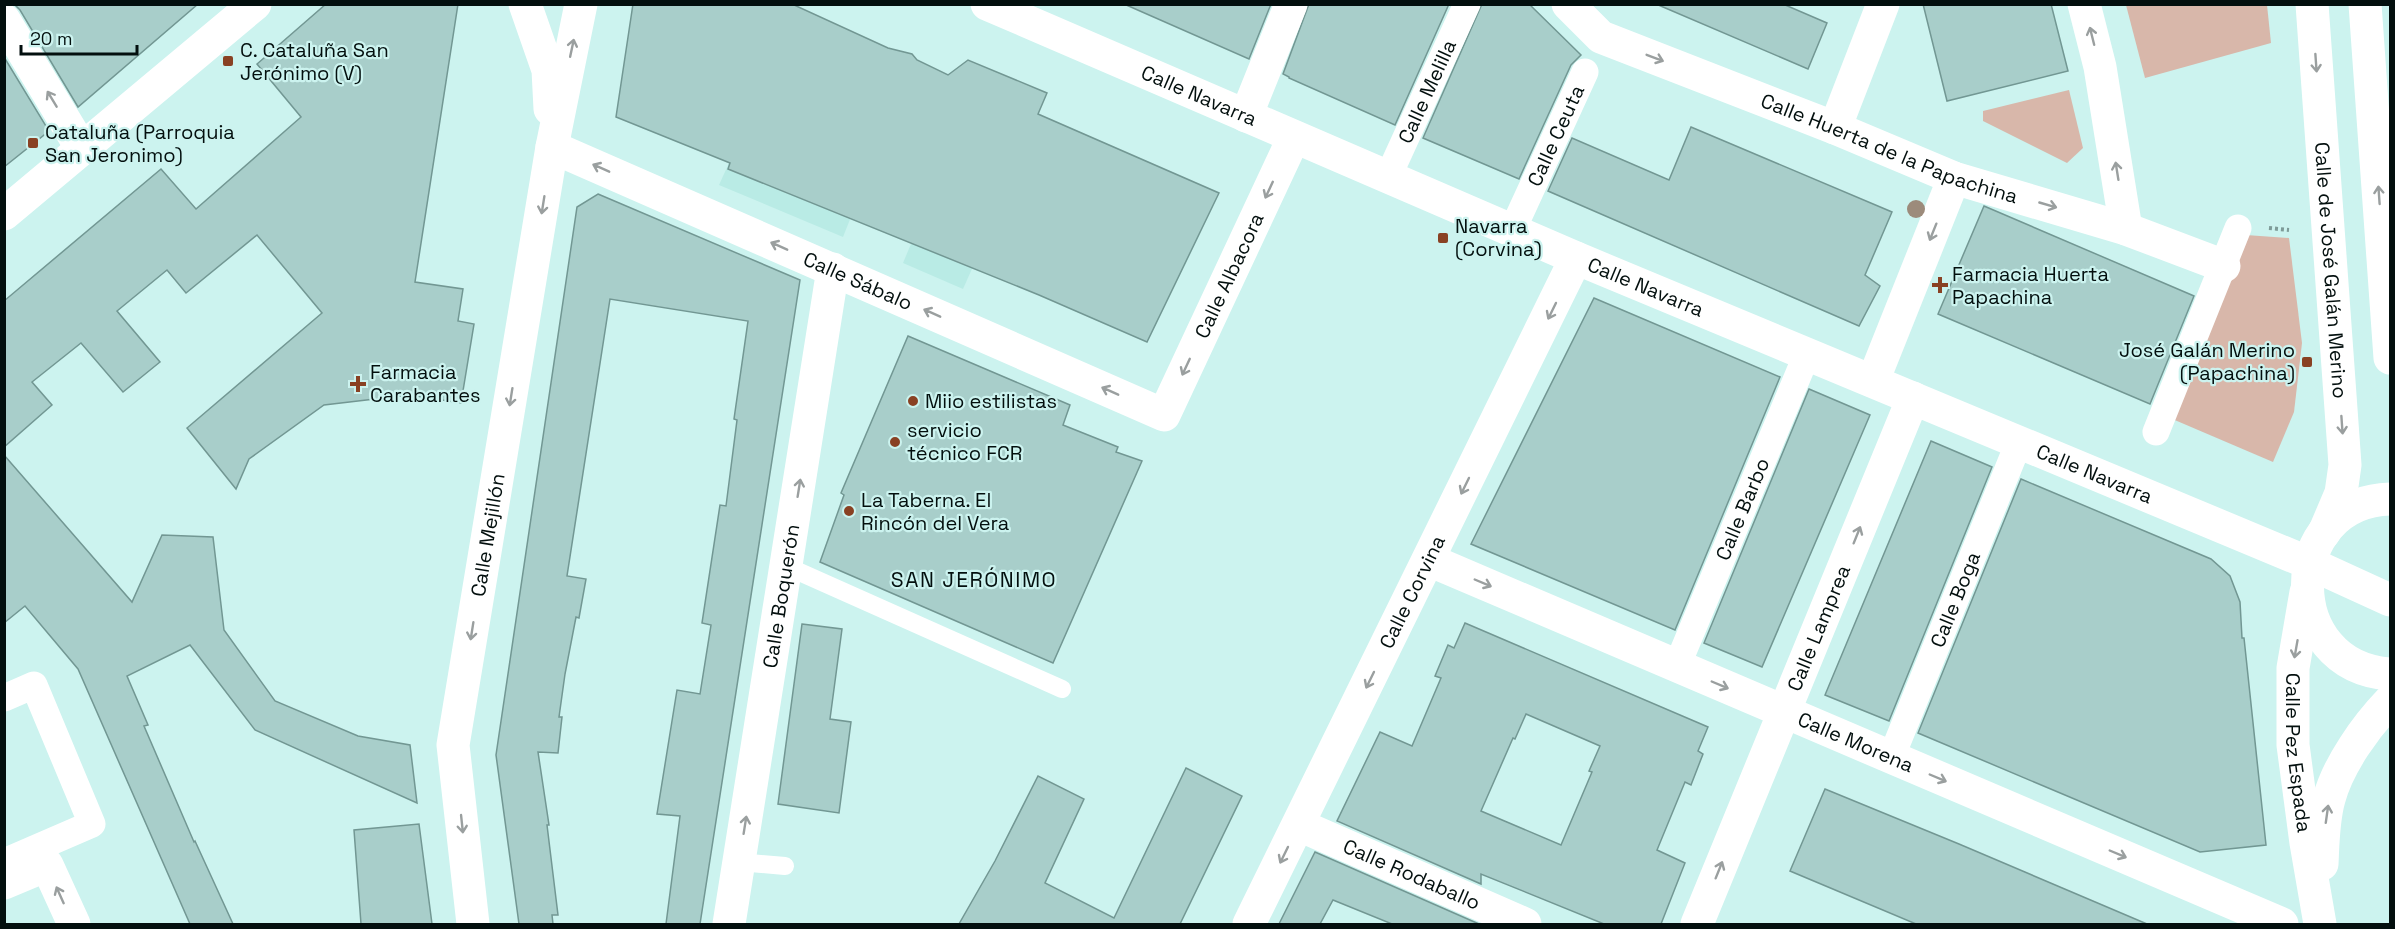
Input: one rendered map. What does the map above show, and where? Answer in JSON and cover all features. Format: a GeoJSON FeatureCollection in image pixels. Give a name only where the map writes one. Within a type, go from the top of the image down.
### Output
{"type":"FeatureCollection","features":[{"type":"Feature","properties":{"kind":"street"},"geometry":{"type":"LineString","coordinates":[[4,214],[255,4]]}},
{"type":"Feature","properties":{"kind":"street","name":"Calle Mejillón"},"geometry":{"type":"LineString","coordinates":[[525,4],[548,70],[552,147]]}},
{"type":"Feature","properties":{"kind":"street","name":"Calle Mejillón"},"geometry":{"type":"LineString","coordinates":[[473,924],[453,745],[552,147],[581,4]]}},
{"type":"Feature","properties":{"kind":"street","name":"Calle Navarra"},"geometry":{"type":"LineString","coordinates":[[987,4],[1512,231],[2019,442],[2308,577],[2391,600]]}},
{"type":"Feature","properties":{"kind":"street"},"geometry":{"type":"LineString","coordinates":[[1246,116],[1292,4]]}},
{"type":"Feature","properties":{"kind":"street","name":"Calle Melilla"},"geometry":{"type":"LineString","coordinates":[[1388,177],[1467,4]]}},
{"type":"Feature","properties":{"kind":"street","name":"Calle Huerta de la Papachina"},"geometry":{"type":"LineString","coordinates":[[1568,4],[1592,57],[1835,128],[1954,178],[2126,229],[2224,266]]}},
{"type":"Feature","properties":{"kind":"street"},"geometry":{"type":"LineString","coordinates":[[1835,128],[1883,4]]}},
{"type":"Feature","properties":{"kind":"street"},"geometry":{"type":"LineString","coordinates":[[2084,4],[2100,67],[2126,229]]}},
{"type":"Feature","properties":{"kind":"street","name":"Calle de José Galán Merino"},"geometry":{"type":"LineString","coordinates":[[2308,577],[2341,493],[2345,465],[2312,4]]}},
{"type":"Feature","properties":{"kind":"street"},"geometry":{"type":"LineString","coordinates":[[2365,4],[2391,358]]}},
{"type":"Feature","properties":{"kind":"street"},"geometry":{"type":"LineString","coordinates":[[4,20],[82,149]]}},
{"type":"Feature","properties":{"kind":"street","name":"Calle Ceuta"},"geometry":{"type":"LineString","coordinates":[[1512,231],[1592,57]]}},
{"type":"Feature","properties":{"kind":"street","name":"Calle Albacora"},"geometry":{"type":"LineString","coordinates":[[1164,415],[1294,137]]}},
{"type":"Feature","properties":{"kind":"street","name":"Calle Sábalo"},"geometry":{"type":"LineString","coordinates":[[552,147],[1164,415]]}},
{"type":"Feature","properties":{"kind":"street"},"geometry":{"type":"LineString","coordinates":[[1873,381],[1954,178]]}},
{"type":"Feature","properties":{"kind":"street"},"geometry":{"type":"LineString","coordinates":[[2156,432],[2224,266],[2251,228]]}},
{"type":"Feature","properties":{"kind":"street","name":"Calle Corvina"},"geometry":{"type":"LineString","coordinates":[[1249,924],[1576,258]]}},
{"type":"Feature","properties":{"kind":"street","name":"Calle Boquerón"},"geometry":{"type":"LineString","coordinates":[[729,924],[833,269]]}},
{"type":"Feature","properties":{"kind":"street","name":"Calle Barbo"},"geometry":{"type":"LineString","coordinates":[[1677,666],[1807,354]]}},
{"type":"Feature","properties":{"kind":"street","name":"Calle Lamprea"},"geometry":{"type":"LineString","coordinates":[[1697,924],[1913,398]]}},
{"type":"Feature","properties":{"kind":"street","name":"Calle Boga"},"geometry":{"type":"LineString","coordinates":[[1891,758],[2019,442]]}},
{"type":"Feature","properties":{"kind":"street"},"geometry":{"type":"LineString","coordinates":[[2324,533],[2336,520],[2351,510],[2368,502],[2391,499]]}},
{"type":"Feature","properties":{"kind":"street","name":"Calle Morena"},"geometry":{"type":"LineString","coordinates":[[1429,560],[2282,924]]}},
{"type":"Feature","properties":{"kind":"street"},"geometry":{"type":"LineString","coordinates":[[2308,577],[2310,614],[2320,635],[2336,653],[2355,665],[2377,673],[2391,674]]}},
{"type":"Feature","properties":{"kind":"street","name":"Calle Pez Espada"},"geometry":{"type":"LineString","coordinates":[[2308,577],[2293,668],[2293,745],[2306,843],[2320,919]]}},
{"type":"Feature","properties":{"kind":"street"},"geometry":{"type":"LineString","coordinates":[[4,698],[34,685],[92,824],[4,862]]}},
{"type":"Feature","properties":{"kind":"street","name":"Calle Pez Espada"},"geometry":{"type":"LineString","coordinates":[[2320,919],[2323,843],[2329,798],[2348,755],[2377,714],[2391,701]]}},
{"type":"Feature","properties":{"kind":"street","name":"Calle Rodaballo"},"geometry":{"type":"LineString","coordinates":[[1299,825],[1525,924]]}},
{"type":"Feature","properties":{"kind":"street"},"geometry":{"type":"LineString","coordinates":[[4,883],[47,865],[74,924]]}},
{"type":"Feature","properties":{"kind":"lane"},"geometry":{"type":"LineString","coordinates":[[786,566],[1062,689]]}},
{"type":"Feature","properties":{"kind":"lane"},"geometry":{"type":"LineString","coordinates":[[739,862],[785,866]]}},
{"type":"Feature","properties":{"kind":"path"},"geometry":{"type":"LineString","coordinates":[[2251,228],[2289,230]]}},
{"type":"Feature","properties":{"kind":"shaded area"},"geometry":{"type":"Polygon","coordinates":[[[2126,5],[2267,5],[2271,43],[2145,78],[2126,5]]]}},
{"type":"Feature","properties":{"kind":"shaded area"},"geometry":{"type":"Polygon","coordinates":[[[2069,90],[2083,148],[2067,163],[1983,121],[1983,111],[2069,90]]]}},
{"type":"Feature","properties":{"kind":"shaded area"},"geometry":{"type":"Polygon","coordinates":[[[739,141],[870,169],[843,237],[719,185],[739,141]]]}},
{"type":"Feature","properties":{"kind":"shaded area"},"geometry":{"type":"Polygon","coordinates":[[[934,189],[1007,190],[963,289],[903,263],[934,189]]]}},
{"type":"Feature","properties":{"kind":"shaded area"},"geometry":{"type":"Polygon","coordinates":[[[2246,235],[2289,238],[2302,343],[2294,412],[2273,462],[2170,418],[2246,235]]]}},
{"type":"Feature","properties":{"kind":"building"},"geometry":{"type":"Polygon","coordinates":[[[14,4],[198,4],[78,107],[20,10],[14,4]]]}},
{"type":"Feature","properties":{"kind":"building"},"geometry":{"type":"Polygon","coordinates":[[[326,4],[458,4],[415,282],[463,289],[458,321],[474,324],[461,403],[409,395],[324,405],[249,459],[236,489],[187,428],[322,313],[257,235],[186,293],[167,270],[117,311],[160,362],[123,392],[81,343],[32,382],[52,405],[4,447],[4,301],[161,169],[196,209],[301,117],[257,64],[326,4]]]}},
{"type":"Feature","properties":{"kind":"building"},"geometry":{"type":"Polygon","coordinates":[[[633,4],[792,4],[888,48],[912,54],[917,60],[948,75],[968,60],[1047,93],[1038,114],[1219,193],[1147,342],[1039,295],[728,169],[730,163],[616,117],[633,4]]]}},
{"type":"Feature","properties":{"kind":"building"},"geometry":{"type":"Polygon","coordinates":[[[1124,4],[1271,4],[1249,59],[1124,4]]]}},
{"type":"Feature","properties":{"kind":"building"},"geometry":{"type":"Polygon","coordinates":[[[1309,4],[1449,4],[1395,125],[1283,74],[1309,4]]]}},
{"type":"Feature","properties":{"kind":"building"},"geometry":{"type":"Polygon","coordinates":[[[1482,4],[1529,4],[1581,55],[1571,65],[1519,179],[1423,138],[1482,4]]]}},
{"type":"Feature","properties":{"kind":"building"},"geometry":{"type":"Polygon","coordinates":[[[1656,4],[1783,4],[1827,23],[1808,69],[1656,4]]]}},
{"type":"Feature","properties":{"kind":"building"},"geometry":{"type":"Polygon","coordinates":[[[1923,4],[2051,4],[2068,71],[1947,101],[1923,4]]]}},
{"type":"Feature","properties":{"kind":"building"},"geometry":{"type":"Polygon","coordinates":[[[4,57],[49,131],[4,167],[4,57]]]}},
{"type":"Feature","properties":{"kind":"building"},"geometry":{"type":"Polygon","coordinates":[[[1691,127],[1892,212],[1865,275],[1880,286],[1859,326],[1548,191],[1572,138],[1669,180],[1691,127]]]}},
{"type":"Feature","properties":{"kind":"building"},"geometry":{"type":"Polygon","coordinates":[[[598,194],[800,280],[700,924],[666,924],[680,816],[657,814],[677,690],[700,694],[711,625],[702,623],[720,505],[726,506],[737,420],[734,419],[748,321],[610,299],[567,576],[586,579],[565,674],[559,717],[562,717],[558,753],[538,752],[549,825],[547,825],[558,915],[552,915],[553,924],[519,924],[496,755],[577,207],[598,194]]]}},
{"type":"Feature","properties":{"kind":"building"},"geometry":{"type":"Polygon","coordinates":[[[1984,206],[2194,296],[2150,404],[1938,314],[1984,206]]]}},
{"type":"Feature","properties":{"kind":"building"},"geometry":{"type":"Polygon","coordinates":[[[1594,298],[1780,377],[1675,630],[1471,544],[1594,298]]]}},
{"type":"Feature","properties":{"kind":"building"},"geometry":{"type":"Polygon","coordinates":[[[908,336],[1070,405],[1063,425],[1118,447],[1116,452],[1142,461],[1053,663],[820,562],[844,495],[841,493],[908,336]]]}},
{"type":"Feature","properties":{"kind":"building"},"geometry":{"type":"Polygon","coordinates":[[[1809,389],[1870,415],[1762,667],[1704,643],[1809,389]]]}},
{"type":"Feature","properties":{"kind":"building"},"geometry":{"type":"Polygon","coordinates":[[[1931,441],[1992,467],[1889,721],[1825,695],[1931,441]]]}},
{"type":"Feature","properties":{"kind":"building"},"geometry":{"type":"Polygon","coordinates":[[[4,455],[132,602],[162,535],[213,537],[224,630],[275,701],[358,736],[410,745],[417,803],[255,730],[190,645],[127,676],[148,725],[144,726],[194,842],[233,924],[190,924],[78,669],[25,606],[4,623],[4,455]]]}},
{"type":"Feature","properties":{"kind":"building"},"geometry":{"type":"Polygon","coordinates":[[[2021,479],[2211,559],[2230,576],[2240,602],[2242,638],[2244,638],[2266,845],[2200,852],[1918,733],[2021,479]]]}},
{"type":"Feature","properties":{"kind":"building"},"geometry":{"type":"Polygon","coordinates":[[[1465,623],[1708,727],[1698,751],[1703,754],[1691,785],[1685,782],[1657,850],[1685,863],[1661,924],[1604,924],[1481,874],[1481,884],[1337,821],[1380,732],[1412,746],[1441,678],[1435,676],[1448,645],[1454,648],[1465,623]],[[1526,714],[1481,811],[1561,845],[1592,772],[1589,771],[1600,746],[1526,714]]]}},
{"type":"Feature","properties":{"kind":"building"},"geometry":{"type":"Polygon","coordinates":[[[802,624],[842,629],[830,719],[851,722],[839,813],[778,804],[802,624]]]}},
{"type":"Feature","properties":{"kind":"building"},"geometry":{"type":"Polygon","coordinates":[[[1186,768],[1242,796],[1180,924],[959,924],[995,861],[1038,776],[1084,799],[1045,883],[1114,918],[1186,768]]]}},
{"type":"Feature","properties":{"kind":"building"},"geometry":{"type":"Polygon","coordinates":[[[1825,789],[2147,924],[1916,924],[1790,871],[1825,789]]]}},
{"type":"Feature","properties":{"kind":"building"},"geometry":{"type":"Polygon","coordinates":[[[419,824],[432,924],[361,924],[354,830],[419,824]]]}},
{"type":"Feature","properties":{"kind":"building"},"geometry":{"type":"Polygon","coordinates":[[[1315,852],[1479,924],[1392,924],[1333,900],[1320,924],[1279,924],[1315,852]]]}},
{"type":"Feature","properties":{"kind":"place","name":"C. Cataluña San Jerónimo (V)"},"geometry":{"type":"Point","coordinates":[228,61]}},
{"type":"Feature","properties":{"kind":"place","name":"Cataluña (Parroquia San Jeronimo)"},"geometry":{"type":"Point","coordinates":[33,143]}},
{"type":"Feature","properties":{"kind":"place","name":"Navarra (Corvina)"},"geometry":{"type":"Point","coordinates":[1443,238]}},
{"type":"Feature","properties":{"kind":"place","name":"Farmacia Huerta Papachina"},"geometry":{"type":"Point","coordinates":[1940,285]}},
{"type":"Feature","properties":{"kind":"place","name":"José Galán Merino (Papachina)"},"geometry":{"type":"Point","coordinates":[2307,362]}},
{"type":"Feature","properties":{"kind":"place","name":"Farmacia Carabantes"},"geometry":{"type":"Point","coordinates":[358,384]}},
{"type":"Feature","properties":{"kind":"place","name":"Miio estilistas"},"geometry":{"type":"Point","coordinates":[913,401]}},
{"type":"Feature","properties":{"kind":"place","name":"servicio técnico FCR"},"geometry":{"type":"Point","coordinates":[895,442]}},
{"type":"Feature","properties":{"kind":"place","name":"La Taberna. El Rincón del Vera"},"geometry":{"type":"Point","coordinates":[849,511]}},
{"type":"Feature","properties":{"kind":"district","name":"SAN JERÓNIMO"},"geometry":{"type":"Point","coordinates":[974,579]}}]}
